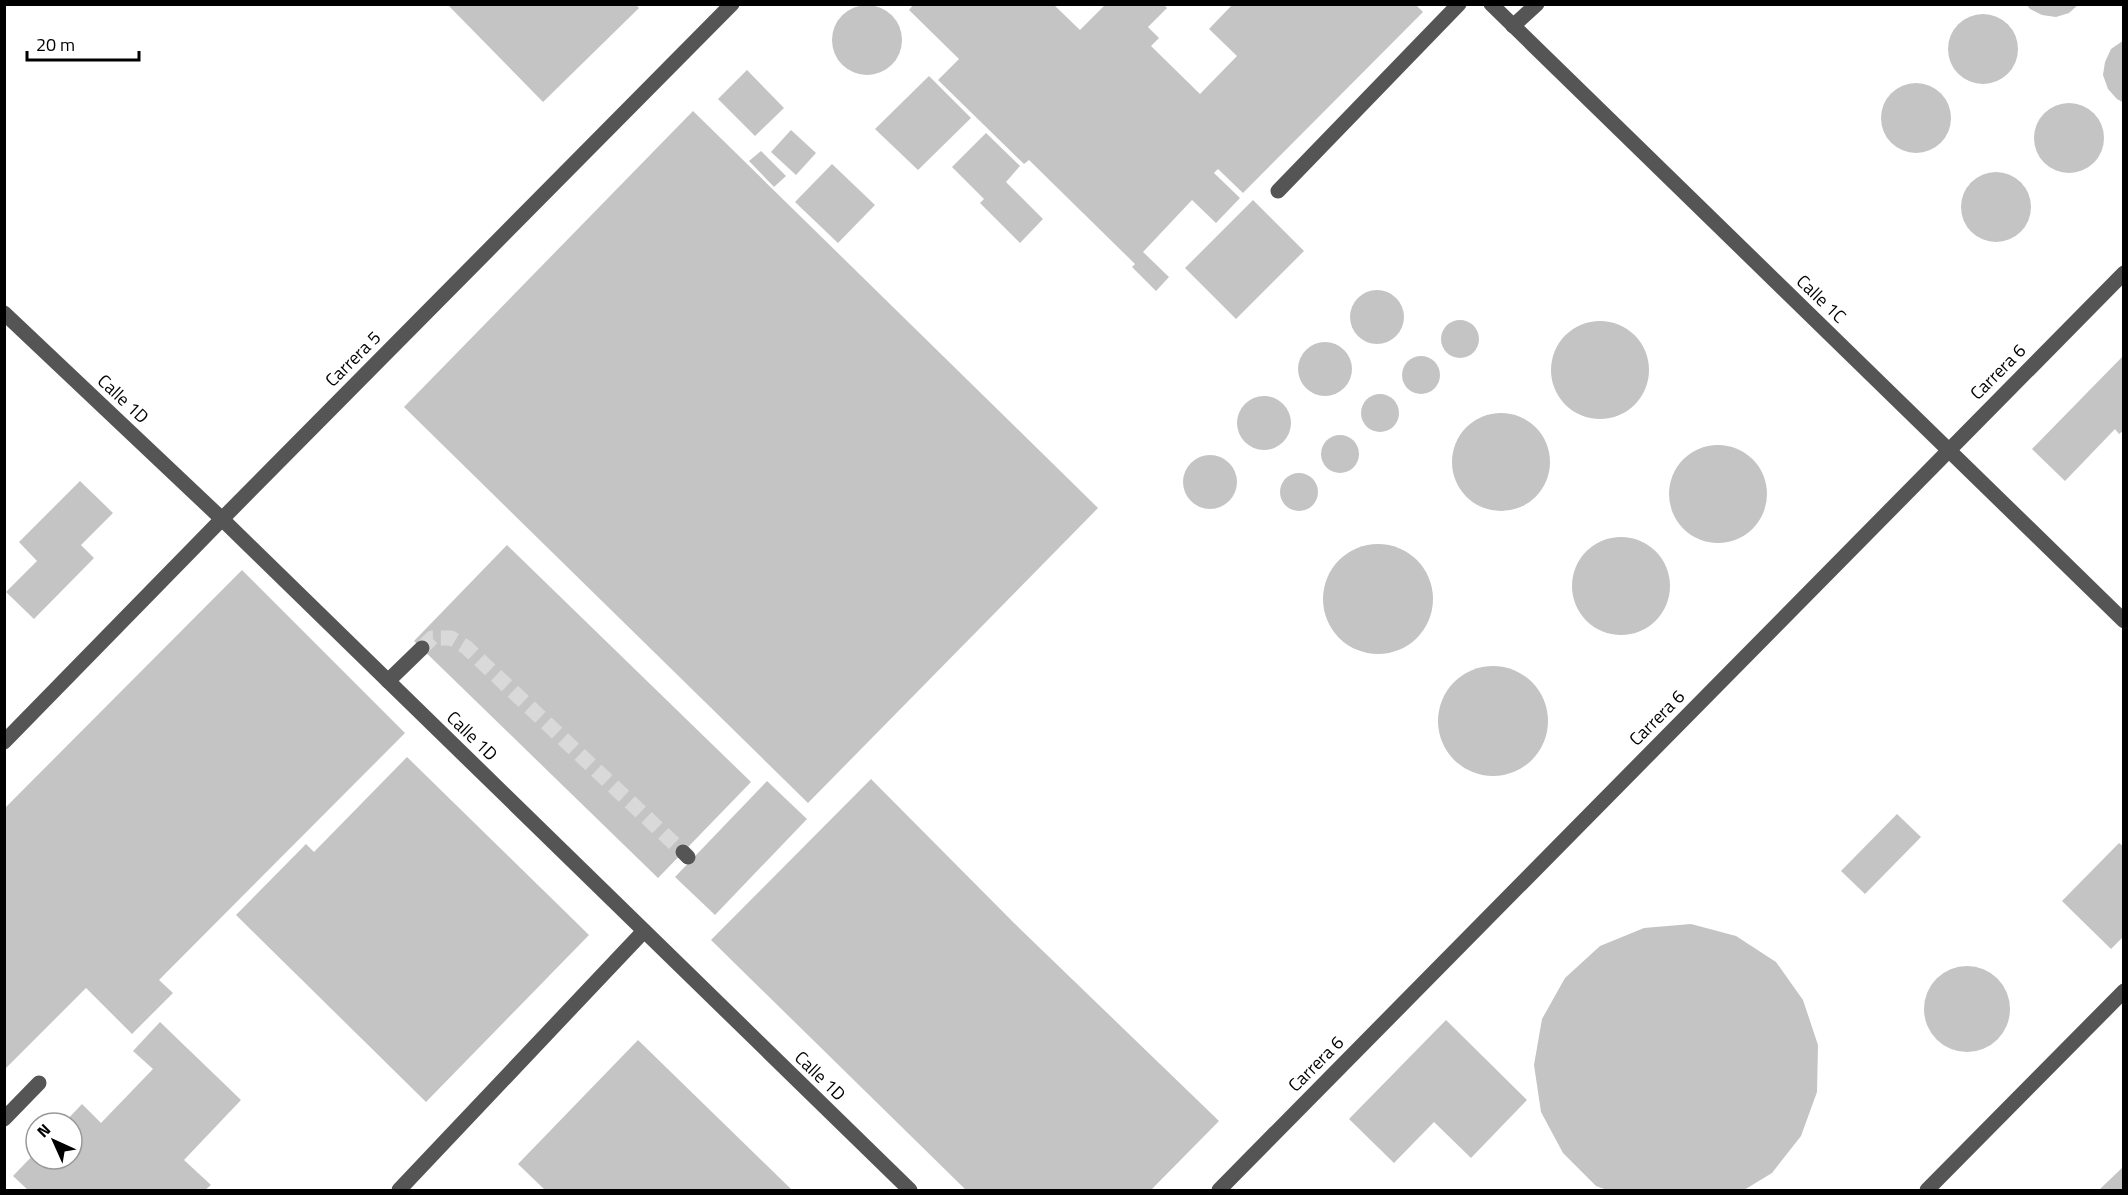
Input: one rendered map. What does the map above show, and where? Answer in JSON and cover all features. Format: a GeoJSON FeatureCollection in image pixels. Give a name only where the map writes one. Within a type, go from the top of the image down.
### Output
{"type":"FeatureCollection","features":[{"type":"Feature","properties":{"kind":"street","name":"Carrera 5"},"geometry":{"type":"LineString","coordinates":[[4,742],[732,4]]}},
{"type":"Feature","properties":{"kind":"street"},"geometry":{"type":"LineString","coordinates":[[1278,191],[1459,4]]}},
{"type":"Feature","properties":{"kind":"street","name":"Calle 1C"},"geometry":{"type":"LineString","coordinates":[[1491,4],[1947,450],[2121,615]]}},
{"type":"Feature","properties":{"kind":"street"},"geometry":{"type":"LineString","coordinates":[[1513,26],[1537,4]]}},
{"type":"Feature","properties":{"kind":"street","name":"Carrera 6"},"geometry":{"type":"LineString","coordinates":[[1219,1191],[2124,273]]}},
{"type":"Feature","properties":{"kind":"street","name":"Calle 1D"},"geometry":{"type":"LineString","coordinates":[[4,314],[222,519],[910,1191]]}},
{"type":"Feature","properties":{"kind":"street"},"geometry":{"type":"LineString","coordinates":[[388,681],[422,648]]}},
{"type":"Feature","properties":{"kind":"street"},"geometry":{"type":"LineString","coordinates":[[399,1191],[644,931]]}},
{"type":"Feature","properties":{"kind":"street"},"geometry":{"type":"LineString","coordinates":[[1928,1191],[2124,991]]}},
{"type":"Feature","properties":{"kind":"street"},"geometry":{"type":"LineString","coordinates":[[4,1119],[39,1083]]}},
{"type":"Feature","properties":{"kind":"building"},"geometry":{"type":"Polygon","coordinates":[[[447,4],[635,4],[639,8],[543,102],[447,4]]]}},
{"type":"Feature","properties":{"kind":"building"},"geometry":{"type":"Polygon","coordinates":[[[914,4],[1053,4],[1080,30],[1106,4],[1163,4],[1167,8],[1148,27],[1159,38],[1151,46],[1200,94],[1237,56],[1209,29],[1233,4],[1415,4],[1423,12],[1243,193],[1218,169],[1214,173],[1240,198],[1216,223],[1192,200],[1143,252],[1169,277],[1156,291],[1132,267],[1135,264],[1029,160],[1024,164],[938,80],[959,59],[909,10],[914,4]]]}},
{"type":"Feature","properties":{"kind":"building"},"geometry":{"type":"Polygon","coordinates":[[[2026,4],[2079,4],[2069,13],[2056,17],[2042,15],[2030,9],[2026,4]]]}},
{"type":"Feature","properties":{"kind":"building"},"geometry":{"type":"Polygon","coordinates":[[[867,5],[880,8],[892,15],[899,27],[902,40],[899,53],[892,65],[880,72],[867,75],[854,72],[842,65],[835,53],[832,40],[835,27],[842,15],[854,8],[867,5]]]}},
{"type":"Feature","properties":{"kind":"building"},"geometry":{"type":"Polygon","coordinates":[[[1983,14],[1996,17],[2008,24],[2015,36],[2018,49],[2015,62],[2008,74],[1996,81],[1983,84],[1970,81],[1958,74],[1951,62],[1948,49],[1951,36],[1958,24],[1970,17],[1983,14]]]}},
{"type":"Feature","properties":{"kind":"building"},"geometry":{"type":"Polygon","coordinates":[[[2124,40],[2124,103],[2108,89],[2103,75],[2105,62],[2111,49],[2124,40]]]}},
{"type":"Feature","properties":{"kind":"building"},"geometry":{"type":"Polygon","coordinates":[[[747,70],[784,108],[755,136],[718,99],[747,70]]]}},
{"type":"Feature","properties":{"kind":"building"},"geometry":{"type":"Polygon","coordinates":[[[929,76],[971,118],[918,170],[875,129],[929,76]]]}},
{"type":"Feature","properties":{"kind":"building"},"geometry":{"type":"Polygon","coordinates":[[[1916,83],[1929,86],[1941,93],[1948,105],[1951,118],[1948,131],[1941,143],[1929,150],[1916,153],[1903,150],[1891,143],[1884,131],[1881,118],[1884,105],[1891,93],[1903,86],[1916,83]]]}},
{"type":"Feature","properties":{"kind":"building"},"geometry":{"type":"Polygon","coordinates":[[[2069,103],[2082,106],[2094,113],[2101,125],[2104,138],[2101,151],[2094,163],[2082,170],[2069,173],[2056,170],[2044,163],[2037,151],[2034,138],[2037,125],[2044,113],[2056,106],[2069,103]]]}},
{"type":"Feature","properties":{"kind":"building"},"geometry":{"type":"Polygon","coordinates":[[[693,111],[1098,508],[808,803],[404,407],[693,111]]]}},
{"type":"Feature","properties":{"kind":"building"},"geometry":{"type":"Polygon","coordinates":[[[791,130],[816,153],[796,175],[771,152],[791,130]]]}},
{"type":"Feature","properties":{"kind":"building"},"geometry":{"type":"Polygon","coordinates":[[[986,133],[1020,166],[1006,182],[1043,219],[1020,243],[980,203],[984,199],[952,167],[986,133]]]}},
{"type":"Feature","properties":{"kind":"building"},"geometry":{"type":"Polygon","coordinates":[[[761,151],[786,176],[774,187],[749,161],[761,151]]]}},
{"type":"Feature","properties":{"kind":"building"},"geometry":{"type":"Polygon","coordinates":[[[832,164],[875,205],[838,243],[795,202],[832,164]]]}},
{"type":"Feature","properties":{"kind":"building"},"geometry":{"type":"Polygon","coordinates":[[[1996,172],[2009,175],[2021,182],[2028,194],[2031,207],[2028,220],[2021,232],[2009,239],[1996,242],[1983,239],[1971,232],[1964,220],[1961,207],[1964,194],[1971,182],[1983,175],[1996,172]]]}},
{"type":"Feature","properties":{"kind":"building"},"geometry":{"type":"Polygon","coordinates":[[[1253,200],[1304,251],[1236,319],[1185,268],[1253,200]]]}},
{"type":"Feature","properties":{"kind":"building"},"geometry":{"type":"Polygon","coordinates":[[[1372,290],[1382,290],[1396,298],[1402,307],[1404,317],[1402,327],[1396,336],[1382,344],[1372,344],[1355,332],[1350,322],[1350,312],[1362,295],[1372,290]]]}},
{"type":"Feature","properties":{"kind":"building"},"geometry":{"type":"Polygon","coordinates":[[[1460,320],[1467,321],[1473,326],[1478,332],[1478,346],[1473,352],[1467,357],[1460,358],[1453,357],[1447,352],[1442,346],[1441,339],[1442,332],[1447,326],[1453,321],[1460,320]]]}},
{"type":"Feature","properties":{"kind":"building"},"geometry":{"type":"Polygon","coordinates":[[[1600,321],[1619,325],[1634,336],[1645,351],[1649,370],[1645,389],[1634,404],[1619,415],[1600,419],[1581,415],[1566,404],[1555,389],[1551,370],[1555,351],[1566,336],[1581,325],[1600,321]]]}},
{"type":"Feature","properties":{"kind":"building"},"geometry":{"type":"Polygon","coordinates":[[[1320,342],[1330,342],[1340,346],[1348,354],[1352,369],[1348,384],[1340,392],[1330,396],[1320,396],[1310,392],[1302,384],[1298,374],[1298,364],[1302,354],[1310,346],[1320,342]]]}},
{"type":"Feature","properties":{"kind":"building"},"geometry":{"type":"Polygon","coordinates":[[[2124,355],[2124,430],[2119,434],[2115,429],[2065,481],[2032,449],[2124,355]]]}},
{"type":"Feature","properties":{"kind":"building"},"geometry":{"type":"Polygon","coordinates":[[[1421,356],[1428,357],[1434,362],[1439,368],[1439,382],[1434,388],[1428,393],[1421,394],[1414,393],[1408,388],[1403,382],[1402,375],[1403,368],[1408,362],[1414,357],[1421,356]]]}},
{"type":"Feature","properties":{"kind":"building"},"geometry":{"type":"Polygon","coordinates":[[[1380,394],[1387,395],[1393,400],[1398,406],[1398,420],[1393,426],[1387,431],[1380,432],[1373,431],[1367,426],[1362,420],[1361,413],[1362,406],[1367,400],[1373,395],[1380,394]]]}},
{"type":"Feature","properties":{"kind":"building"},"geometry":{"type":"Polygon","coordinates":[[[1259,396],[1269,396],[1283,404],[1289,413],[1291,423],[1289,433],[1283,442],[1269,450],[1259,450],[1242,438],[1237,428],[1237,418],[1249,401],[1259,396]]]}},
{"type":"Feature","properties":{"kind":"building"},"geometry":{"type":"Polygon","coordinates":[[[1501,413],[1520,417],[1535,428],[1546,443],[1550,462],[1546,481],[1535,496],[1520,507],[1501,511],[1482,507],[1467,496],[1456,481],[1452,462],[1456,443],[1467,428],[1482,417],[1501,413]]]}},
{"type":"Feature","properties":{"kind":"building"},"geometry":{"type":"Polygon","coordinates":[[[1340,435],[1347,436],[1353,441],[1358,447],[1358,461],[1353,467],[1347,472],[1340,473],[1333,472],[1327,467],[1322,461],[1321,454],[1322,447],[1327,441],[1333,436],[1340,435]]]}},
{"type":"Feature","properties":{"kind":"building"},"geometry":{"type":"Polygon","coordinates":[[[1718,445],[1737,449],[1752,460],[1763,475],[1767,494],[1763,513],[1752,528],[1737,539],[1718,543],[1699,539],[1684,528],[1673,513],[1669,494],[1673,475],[1684,460],[1699,449],[1718,445]]]}},
{"type":"Feature","properties":{"kind":"building"},"geometry":{"type":"Polygon","coordinates":[[[1205,455],[1215,455],[1229,463],[1235,472],[1237,482],[1235,492],[1229,501],[1215,509],[1205,509],[1188,497],[1183,487],[1183,477],[1195,460],[1205,455]]]}},
{"type":"Feature","properties":{"kind":"building"},"geometry":{"type":"Polygon","coordinates":[[[1299,473],[1306,474],[1312,479],[1317,485],[1317,499],[1312,505],[1306,510],[1299,511],[1292,510],[1286,505],[1281,499],[1280,492],[1281,485],[1286,479],[1292,474],[1299,473]]]}},
{"type":"Feature","properties":{"kind":"building"},"geometry":{"type":"Polygon","coordinates":[[[80,481],[113,513],[81,545],[94,558],[34,619],[6,592],[37,561],[19,542],[80,481]]]}},
{"type":"Feature","properties":{"kind":"building"},"geometry":{"type":"Polygon","coordinates":[[[1621,537],[1640,541],[1655,552],[1666,567],[1670,586],[1666,605],[1655,620],[1640,631],[1621,635],[1602,631],[1587,620],[1576,605],[1572,586],[1576,567],[1587,552],[1602,541],[1621,537]]]}},
{"type":"Feature","properties":{"kind":"building"},"geometry":{"type":"Polygon","coordinates":[[[1378,544],[1399,548],[1417,560],[1429,578],[1433,599],[1429,620],[1417,638],[1399,650],[1378,654],[1357,650],[1339,638],[1327,620],[1323,599],[1327,578],[1339,560],[1357,548],[1378,544]]]}},
{"type":"Feature","properties":{"kind":"building"},"geometry":{"type":"Polygon","coordinates":[[[507,545],[751,782],[658,878],[414,641],[507,545]]]}},
{"type":"Feature","properties":{"kind":"building"},"geometry":{"type":"Polygon","coordinates":[[[242,570],[405,733],[159,980],[173,993],[132,1034],[86,988],[4,1070],[4,809],[242,570]]]}},
{"type":"Feature","properties":{"kind":"building"},"geometry":{"type":"Polygon","coordinates":[[[1493,666],[1514,670],[1532,682],[1544,700],[1548,721],[1544,742],[1532,760],[1514,772],[1493,776],[1472,772],[1454,760],[1442,742],[1438,721],[1442,700],[1454,682],[1472,670],[1493,666]]]}},
{"type":"Feature","properties":{"kind":"building"},"geometry":{"type":"Polygon","coordinates":[[[407,757],[589,935],[426,1102],[236,915],[306,844],[314,852],[407,757]]]}},
{"type":"Feature","properties":{"kind":"building"},"geometry":{"type":"Polygon","coordinates":[[[871,779],[1014,923],[1219,1121],[1151,1190],[966,1190],[711,940],[871,779]]]}},
{"type":"Feature","properties":{"kind":"building"},"geometry":{"type":"Polygon","coordinates":[[[767,781],[807,819],[715,915],[675,877],[767,781]]]}},
{"type":"Feature","properties":{"kind":"building"},"geometry":{"type":"Polygon","coordinates":[[[1897,814],[1921,837],[1865,894],[1841,871],[1897,814]]]}},
{"type":"Feature","properties":{"kind":"building"},"geometry":{"type":"Polygon","coordinates":[[[2119,843],[2124,847],[2124,936],[2111,949],[2062,901],[2119,843]]]}},
{"type":"Feature","properties":{"kind":"building"},"geometry":{"type":"Polygon","coordinates":[[[1691,924],[1736,936],[1776,962],[1803,1000],[1818,1045],[1817,1092],[1801,1136],[1772,1173],[1744,1190],[1607,1190],[1596,1186],[1563,1153],[1541,1112],[1534,1065],[1542,1019],[1565,978],[1600,946],[1644,928],[1691,924]]]}},
{"type":"Feature","properties":{"kind":"building"},"geometry":{"type":"Polygon","coordinates":[[[1959,966],[1975,966],[1998,978],[2007,992],[2010,1009],[2007,1026],[1998,1040],[1975,1052],[1959,1052],[1943,1045],[1931,1033],[1924,1017],[1924,1001],[1931,985],[1943,973],[1959,966]]]}},
{"type":"Feature","properties":{"kind":"building"},"geometry":{"type":"Polygon","coordinates":[[[1446,1020],[1527,1100],[1471,1158],[1434,1122],[1394,1163],[1349,1119],[1446,1020]]]}},
{"type":"Feature","properties":{"kind":"building"},"geometry":{"type":"Polygon","coordinates":[[[160,1022],[241,1100],[184,1160],[211,1185],[205,1190],[28,1190],[13,1176],[24,1165],[24,1171],[84,1171],[84,1111],[75,1111],[82,1104],[101,1123],[153,1069],[133,1051],[160,1022]]]}},
{"type":"Feature","properties":{"kind":"building"},"geometry":{"type":"Polygon","coordinates":[[[638,1040],[792,1190],[545,1190],[518,1164],[638,1040]]]}},
{"type":"Feature","properties":{"kind":"building"},"geometry":{"type":"Polygon","coordinates":[[[2124,1166],[2124,1190],[2099,1190],[2124,1166]]]}},
{"type":"Feature","properties":{"kind":"tunnel"},"geometry":{"type":"LineString","coordinates":[[422,648],[432,638],[451,638],[466,647],[683,852]]}}]}
